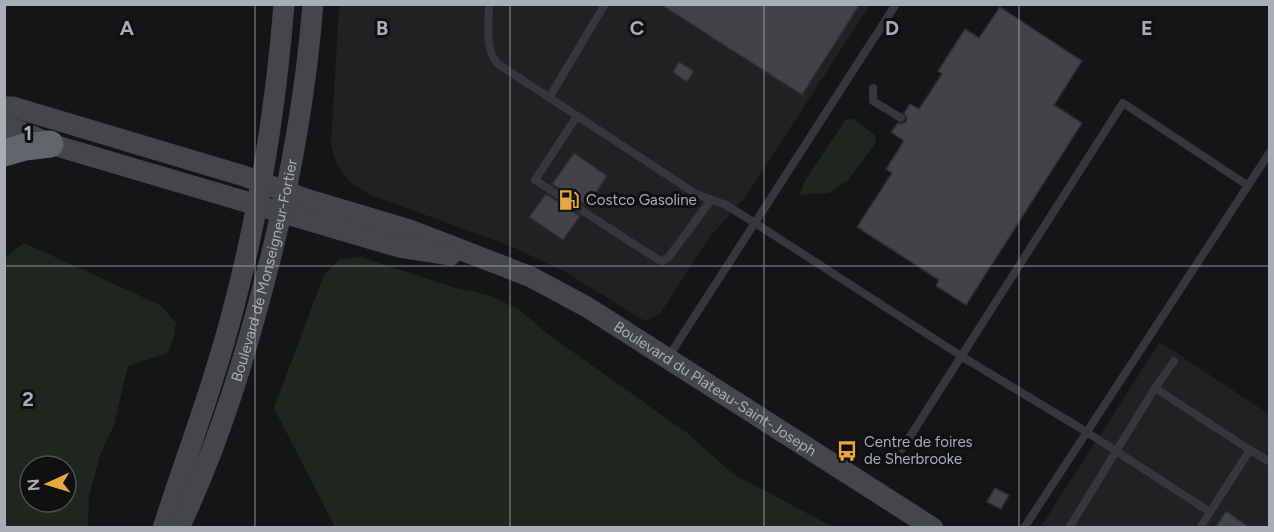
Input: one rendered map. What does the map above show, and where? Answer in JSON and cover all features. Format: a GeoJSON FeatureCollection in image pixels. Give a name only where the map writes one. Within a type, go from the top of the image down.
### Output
{"type":"FeatureCollection","features":[{"type":"Feature","properties":{"kind":"highway"},"geometry":{"type":"LineString","coordinates":[[4,153],[25,147],[50,144]]}},
{"type":"Feature","properties":{"kind":"street","name":"Boulevard de Monseigneur-Fortier"},"geometry":{"type":"LineString","coordinates":[[163,528],[226,335],[258,206],[277,79],[284,4]]}},
{"type":"Feature","properties":{"kind":"street","name":"Boulevard de Monseigneur-Fortier"},"geometry":{"type":"LineString","coordinates":[[178,528],[204,473],[233,396],[254,325],[287,191],[300,117],[313,4]]}},
{"type":"Feature","properties":{"kind":"street","name":"Boulevard du Plateau-Saint-Joseph"},"geometry":{"type":"LineString","coordinates":[[4,107],[13,107],[410,230],[521,273],[555,289],[933,528]]}},
{"type":"Feature","properties":{"kind":"street","name":"Boulevard du Plateau-Saint-Joseph"},"geometry":{"type":"LineString","coordinates":[[4,126],[50,144],[399,247],[490,261]]}},
{"type":"Feature","properties":{"kind":"lane"},"geometry":{"type":"LineString","coordinates":[[489,4],[489,46],[494,60],[696,194],[726,205],[961,356],[1086,431],[1210,512]]}},
{"type":"Feature","properties":{"kind":"lane"},"geometry":{"type":"LineString","coordinates":[[549,98],[605,4]]}},
{"type":"Feature","properties":{"kind":"lane"},"geometry":{"type":"LineString","coordinates":[[668,359],[896,4]]}},
{"type":"Feature","properties":{"kind":"lane"},"geometry":{"type":"LineString","coordinates":[[873,88],[873,101],[901,118]]}},
{"type":"Feature","properties":{"kind":"lane"},"geometry":{"type":"LineString","coordinates":[[902,448],[1123,103],[1247,185]]}},
{"type":"Feature","properties":{"kind":"lane"},"geometry":{"type":"LineString","coordinates":[[577,116],[535,180],[657,260],[663,261],[668,258],[711,200]]}},
{"type":"Feature","properties":{"kind":"lane"},"geometry":{"type":"LineString","coordinates":[[1024,528],[1269,152]]}},
{"type":"Feature","properties":{"kind":"lane"},"geometry":{"type":"LineString","coordinates":[[1069,528],[1174,361]]}},
{"type":"Feature","properties":{"kind":"lane"},"geometry":{"type":"LineString","coordinates":[[1155,388],[1269,462]]}},
{"type":"Feature","properties":{"kind":"lane"},"geometry":{"type":"LineString","coordinates":[[1200,528],[1250,450]]}},
{"type":"Feature","properties":{"kind":"shaded area"},"geometry":{"type":"Polygon","coordinates":[[[339,5],[870,5],[746,196],[709,238],[660,314],[645,321],[565,272],[513,247],[368,194],[350,182],[336,163],[331,145],[339,5]]]}},
{"type":"Feature","properties":{"kind":"shaded area"},"geometry":{"type":"Polygon","coordinates":[[[846,119],[853,119],[875,135],[876,143],[848,180],[829,193],[800,195],[803,184],[846,119]]]}},
{"type":"Feature","properties":{"kind":"shaded area"},"geometry":{"type":"Polygon","coordinates":[[[24,243],[160,305],[176,323],[168,353],[128,366],[114,425],[101,452],[89,496],[88,527],[5,527],[5,258],[24,243]]]}},
{"type":"Feature","properties":{"kind":"shaded area"},"geometry":{"type":"Polygon","coordinates":[[[361,257],[455,288],[489,295],[520,310],[545,332],[687,433],[733,474],[833,527],[335,527],[274,408],[324,275],[340,259],[361,257]]]}},
{"type":"Feature","properties":{"kind":"shaded area"},"geometry":{"type":"Polygon","coordinates":[[[1160,342],[1269,414],[1269,527],[1040,528],[1160,342]]]}},
{"type":"Feature","properties":{"kind":"building"},"geometry":{"type":"Polygon","coordinates":[[[660,4],[860,4],[802,95],[660,4]]]}},
{"type":"Feature","properties":{"kind":"building"},"geometry":{"type":"Polygon","coordinates":[[[1000,7],[1082,61],[1054,105],[1082,123],[966,305],[936,286],[939,280],[857,227],[892,173],[886,169],[904,141],[891,132],[898,123],[906,122],[907,118],[904,113],[910,104],[919,109],[942,74],[938,71],[965,29],[979,38],[1000,7]]]}},
{"type":"Feature","properties":{"kind":"building"},"geometry":{"type":"Polygon","coordinates":[[[679,62],[694,71],[687,82],[673,72],[679,62]]]}},
{"type":"Feature","properties":{"kind":"building"},"geometry":{"type":"Polygon","coordinates":[[[574,153],[607,176],[587,206],[552,184],[574,153]]]}},
{"type":"Feature","properties":{"kind":"building"},"geometry":{"type":"Polygon","coordinates":[[[546,194],[580,216],[563,240],[529,217],[546,194]]]}},
{"type":"Feature","properties":{"kind":"building"},"geometry":{"type":"Polygon","coordinates":[[[995,488],[1009,495],[1001,509],[987,502],[995,488]]]}},
{"type":"Feature","properties":{"kind":"building"},"geometry":{"type":"Polygon","coordinates":[[[1226,511],[1250,528],[1215,528],[1226,511]]]}},
{"type":"Feature","properties":{"kind":"place","name":"Costco Gasoline"},"geometry":{"type":"Point","coordinates":[569,200]}},
{"type":"Feature","properties":{"kind":"place","name":"Centre de foires de Sherbrooke"},"geometry":{"type":"Point","coordinates":[847,451]}}]}
